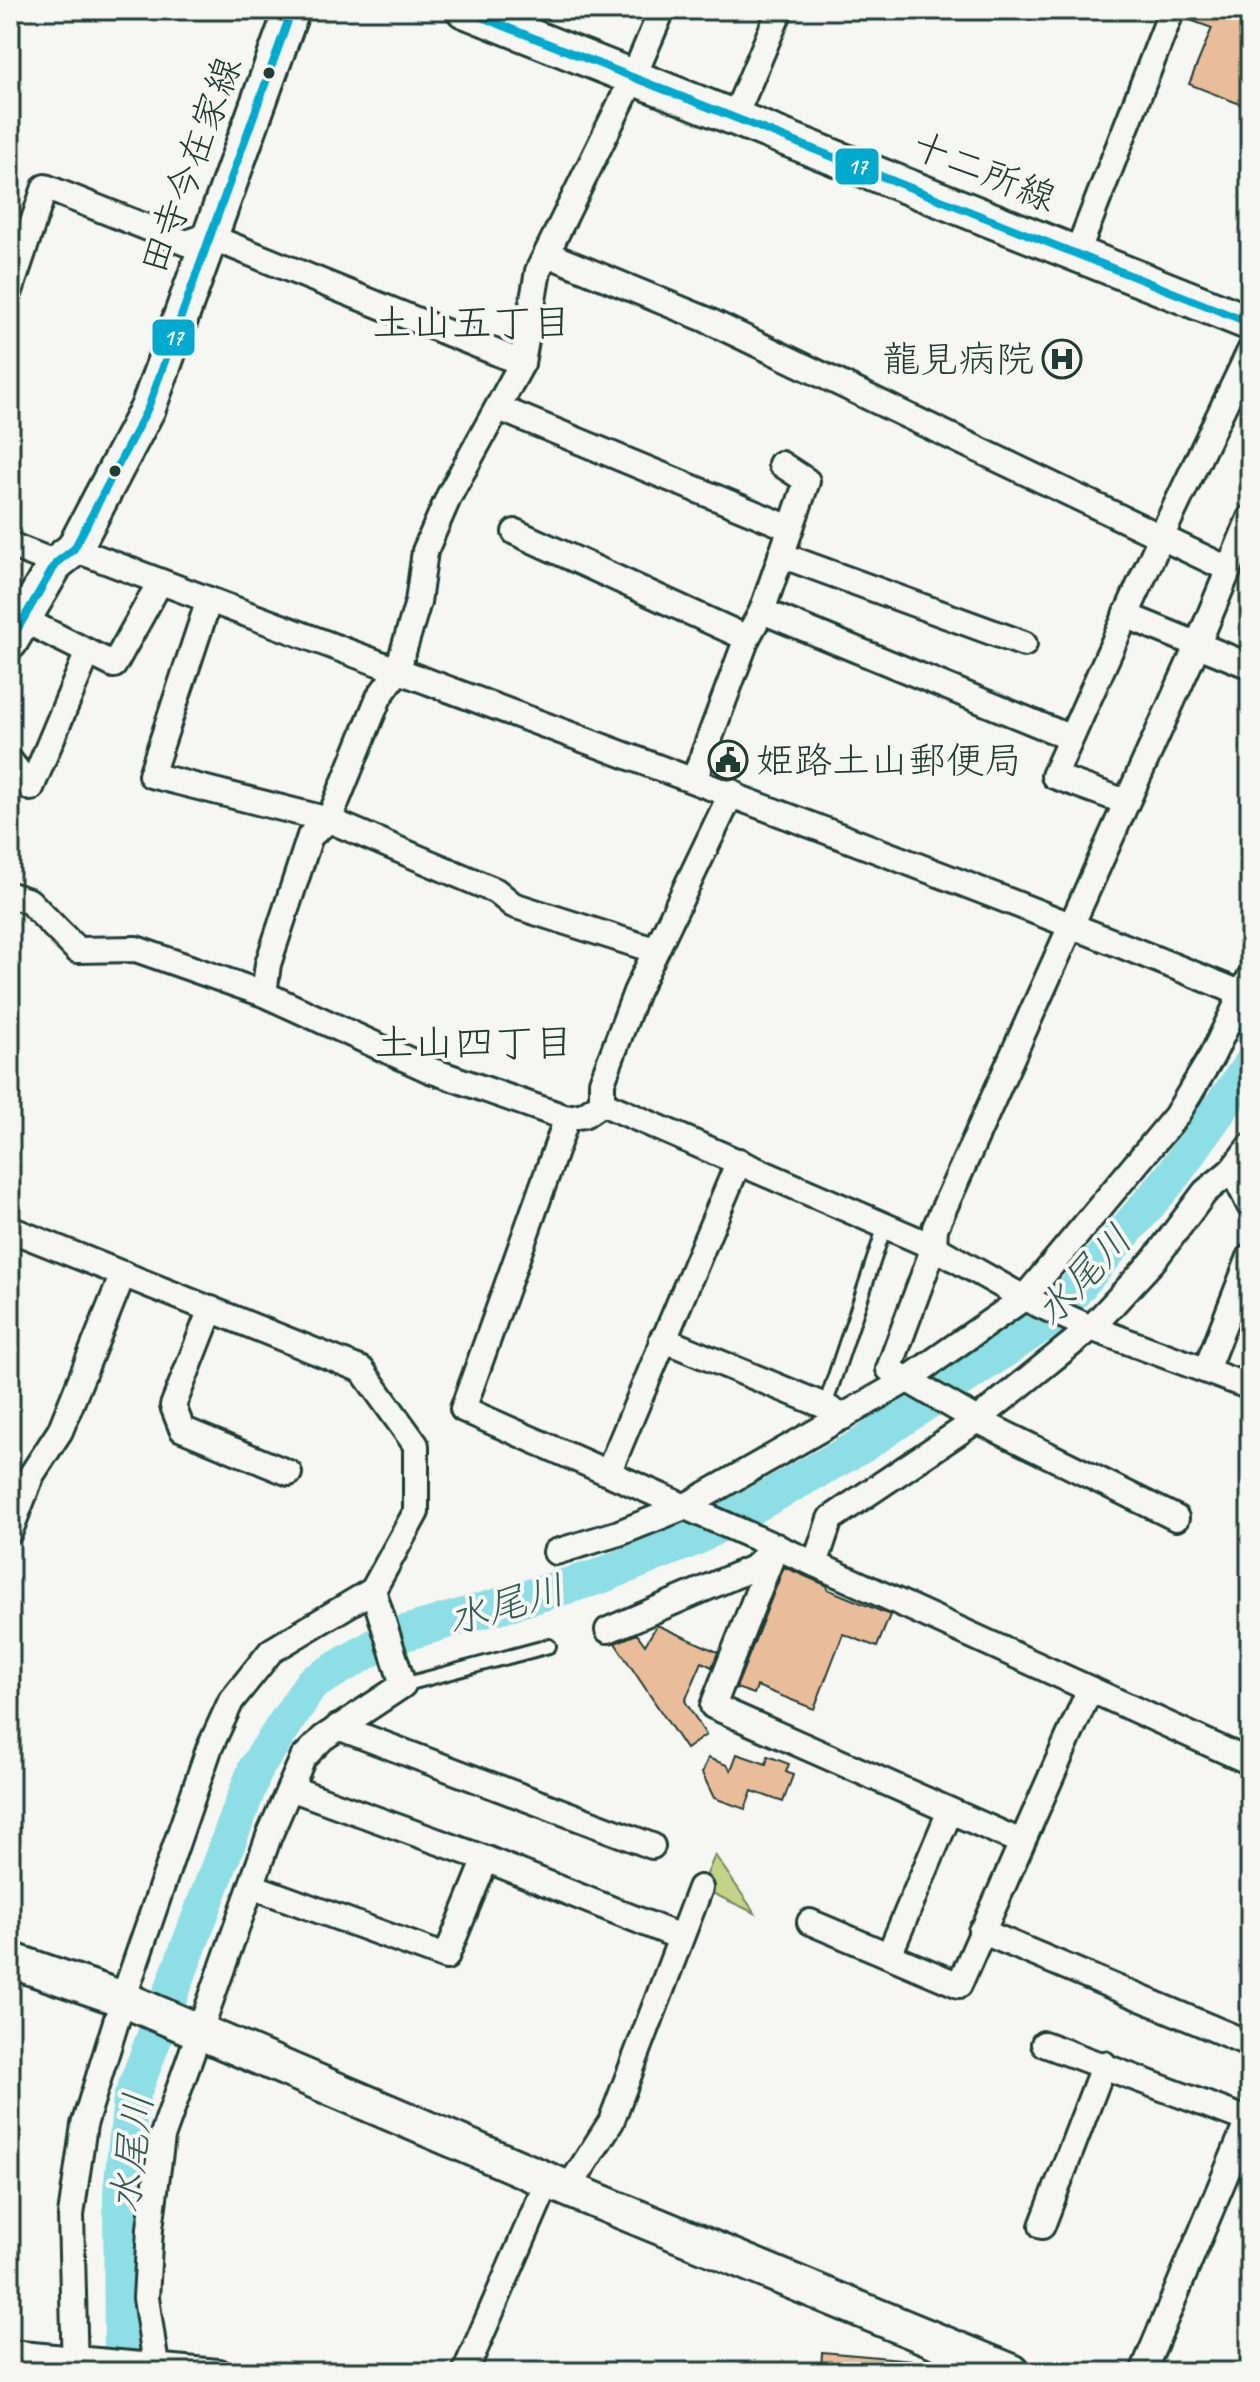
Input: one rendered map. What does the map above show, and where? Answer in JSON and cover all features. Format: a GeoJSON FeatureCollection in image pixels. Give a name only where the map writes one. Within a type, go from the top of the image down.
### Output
{"type":"FeatureCollection","features":[{"type":"Feature","properties":{"kind":"street","name":"田寺今在家線"},"geometry":{"type":"LineString","coordinates":[[16,630],[65,556],[148,408],[292,10]]}},
{"type":"Feature","properties":{"kind":"street","name":"十二所線"},"geometry":{"type":"LineString","coordinates":[[464,10],[1250,323]]}},
{"type":"Feature","properties":{"kind":"street"},"geometry":{"type":"LineString","coordinates":[[264,994],[268,964],[310,836],[329,820],[372,711],[397,672],[418,602],[425,551],[449,496],[522,363],[538,271],[633,78],[662,10]]}},
{"type":"Feature","properties":{"kind":"street"},"geometry":{"type":"LineString","coordinates":[[735,116],[780,10]]}},
{"type":"Feature","properties":{"kind":"street"},"geometry":{"type":"LineString","coordinates":[[1077,253],[1172,10]]}},
{"type":"Feature","properties":{"kind":"street"},"geometry":{"type":"LineString","coordinates":[[10,291],[45,187],[186,243],[208,236],[522,363]]}},
{"type":"Feature","properties":{"kind":"street"},"geometry":{"type":"LineString","coordinates":[[547,254],[705,319],[1228,569]]}},
{"type":"Feature","properties":{"kind":"street"},"geometry":{"type":"LineString","coordinates":[[1126,802],[1054,776],[1125,615],[1250,351]]}},
{"type":"Feature","properties":{"kind":"street"},"geometry":{"type":"LineString","coordinates":[[499,408],[790,528]]}},
{"type":"Feature","properties":{"kind":"street"},"geometry":{"type":"LineString","coordinates":[[694,780],[747,638],[762,611],[807,481],[781,464]]}},
{"type":"Feature","properties":{"kind":"street"},"geometry":{"type":"LineString","coordinates":[[1176,1518],[977,1420],[889,1369],[934,1247],[935,1228],[1197,646],[1250,518]]}},
{"type":"Feature","properties":{"kind":"street"},"geometry":{"type":"LineString","coordinates":[[515,532],[747,638]]}},
{"type":"Feature","properties":{"kind":"street"},"geometry":{"type":"LineString","coordinates":[[10,545],[65,556],[160,582],[397,672],[732,792],[1070,924],[1248,989],[1176,1116],[1024,1298],[905,1381],[834,1411],[684,1507],[619,1533],[556,1552]]}},
{"type":"Feature","properties":{"kind":"street"},"geometry":{"type":"LineString","coordinates":[[781,555],[1024,644]]}},
{"type":"Feature","properties":{"kind":"street"},"geometry":{"type":"LineString","coordinates":[[16,630],[88,652],[114,665],[160,582]]}},
{"type":"Feature","properties":{"kind":"street"},"geometry":{"type":"LineString","coordinates":[[209,600],[151,775],[329,820],[496,891],[513,905],[654,950]]}},
{"type":"Feature","properties":{"kind":"street"},"geometry":{"type":"LineString","coordinates":[[762,611],[1069,737]]}},
{"type":"Feature","properties":{"kind":"street"},"geometry":{"type":"LineString","coordinates":[[1125,615],[1250,666]]}},
{"type":"Feature","properties":{"kind":"street"},"geometry":{"type":"LineString","coordinates":[[10,761],[31,788],[88,652]]}},
{"type":"Feature","properties":{"kind":"street"},"geometry":{"type":"LineString","coordinates":[[602,1103],[602,1082],[654,950],[732,792]]}},
{"type":"Feature","properties":{"kind":"street"},"geometry":{"type":"LineString","coordinates":[[10,895],[29,901],[77,950],[136,949],[264,994],[430,1070],[567,1118],[584,1115],[602,1103]]}},
{"type":"Feature","properties":{"kind":"street"},"geometry":{"type":"LineString","coordinates":[[602,1103],[934,1247],[1024,1298],[1091,1328],[1250,1387]]}},
{"type":"Feature","properties":{"kind":"street"},"geometry":{"type":"LineString","coordinates":[[567,1118],[463,1409],[776,1546],[1250,1762]]}},
{"type":"Feature","properties":{"kind":"street"},"geometry":{"type":"LineString","coordinates":[[815,1564],[830,1519],[977,1420],[1091,1328],[1154,1260],[1205,1192],[1232,1170],[1250,1146]]}},
{"type":"Feature","properties":{"kind":"street"},"geometry":{"type":"LineString","coordinates":[[608,1473],[739,1161]]}},
{"type":"Feature","properties":{"kind":"street"},"geometry":{"type":"LineString","coordinates":[[1232,1170],[1250,1206]]}},
{"type":"Feature","properties":{"kind":"street"},"geometry":{"type":"LineString","coordinates":[[10,1229],[362,1370],[416,1445],[416,1512],[373,1590],[271,1651],[231,1701],[209,1749],[123,1999],[84,2125],[73,2200],[74,2365]]}},
{"type":"Feature","properties":{"kind":"street"},"geometry":{"type":"LineString","coordinates":[[1206,1370],[1250,1257]]}},
{"type":"Feature","properties":{"kind":"street"},"geometry":{"type":"LineString","coordinates":[[10,1531],[32,1474],[60,1431],[123,1274]]}},
{"type":"Feature","properties":{"kind":"street"},"geometry":{"type":"LineString","coordinates":[[211,1309],[173,1406],[182,1429],[289,1473]]}},
{"type":"Feature","properties":{"kind":"street"},"geometry":{"type":"LineString","coordinates":[[662,1339],[834,1411]]}},
{"type":"Feature","properties":{"kind":"street"},"geometry":{"type":"LineString","coordinates":[[608,1630],[753,1568],[776,1546]]}},
{"type":"Feature","properties":{"kind":"street"},"geometry":{"type":"LineString","coordinates":[[776,1546],[713,1706],[1021,1842]]}},
{"type":"Feature","properties":{"kind":"street"},"geometry":{"type":"LineString","coordinates":[[157,2369],[146,2298],[162,2137],[252,1886],[303,1758],[338,1727],[403,1685],[373,1590]]}},
{"type":"Feature","properties":{"kind":"street"},"geometry":{"type":"LineString","coordinates":[[810,1922],[959,1985],[1089,1691]]}},
{"type":"Feature","properties":{"kind":"street"},"geometry":{"type":"LineString","coordinates":[[338,1727],[652,1846]]}},
{"type":"Feature","properties":{"kind":"street"},"geometry":{"type":"LineString","coordinates":[[290,1788],[486,1859],[680,1937]]}},
{"type":"Feature","properties":{"kind":"street"},"geometry":{"type":"LineString","coordinates":[[889,1955],[950,1811]]}},
{"type":"Feature","properties":{"kind":"street"},"geometry":{"type":"LineString","coordinates":[[252,1886],[446,1957],[486,1859]]}},
{"type":"Feature","properties":{"kind":"street"},"geometry":{"type":"LineString","coordinates":[[465,2372],[558,2183],[611,2122],[700,1888]]}},
{"type":"Feature","properties":{"kind":"street"},"geometry":{"type":"LineString","coordinates":[[981,1931],[1250,2044]]}},
{"type":"Feature","properties":{"kind":"street"},"geometry":{"type":"LineString","coordinates":[[10,1960],[123,1999],[1012,2372]]}},
{"type":"Feature","properties":{"kind":"street"},"geometry":{"type":"LineString","coordinates":[[1044,2044],[1249,2118],[1143,2372]]}},
{"type":"Feature","properties":{"kind":"street"},"geometry":{"type":"LineString","coordinates":[[1042,2226],[1104,2064]]}},
{"type":"Feature","properties":{"kind":"street"},"geometry":{"type":"LineString","coordinates":[[10,2353],[74,2365],[218,2372]]}},
{"type":"Feature","properties":{"kind":"lane"},"geometry":{"type":"LineString","coordinates":[[834,1411],[885,1226]]}},
{"type":"Feature","properties":{"kind":"lane"},"geometry":{"type":"LineString","coordinates":[[403,1685],[549,1646]]}},
{"type":"Feature","properties":{"kind":"green space"},"geometry":{"type":"Polygon","coordinates":[[[715,1855],[755,1913],[701,1888],[715,1855]]]}},
{"type":"Feature","properties":{"kind":"building"},"geometry":{"type":"Polygon","coordinates":[[[1187,10],[1250,10],[1250,108],[1189,84],[1212,28],[1185,18],[1187,10]]]}},
{"type":"Feature","properties":{"kind":"building"},"geometry":{"type":"Polygon","coordinates":[[[784,1567],[890,1615],[877,1647],[843,1634],[814,1709],[757,1686],[754,1694],[736,1688],[784,1567]]]}},
{"type":"Feature","properties":{"kind":"building"},"geometry":{"type":"Polygon","coordinates":[[[657,1625],[718,1652],[712,1667],[702,1662],[685,1701],[706,1735],[686,1749],[615,1643],[637,1634],[645,1645],[657,1625]]]}},
{"type":"Feature","properties":{"kind":"building"},"geometry":{"type":"Polygon","coordinates":[[[737,1754],[766,1764],[768,1756],[789,1764],[786,1772],[793,1775],[783,1802],[752,1791],[745,1809],[714,1798],[702,1773],[708,1758],[727,1765],[731,1770],[737,1754]]]}},
{"type":"Feature","properties":{"kind":"building"},"geometry":{"type":"Polygon","coordinates":[[[822,2352],[912,2360],[912,2372],[821,2372],[822,2352]]]}},
{"type":"Feature","properties":{"kind":"waterway","name":"水尾川"},"geometry":{"type":"LineString","coordinates":[[122,2372],[121,2191],[131,2099],[256,1768],[311,1684],[391,1637],[598,1577],[695,1538],[861,1446],[1050,1319],[1170,1179],[1250,1066]]}},
{"type":"Feature","properties":{"kind":"transit line","name":"17"},"geometry":{"type":"LineString","coordinates":[[10,642],[56,563],[74,549],[148,408],[292,10]]}},
{"type":"Feature","properties":{"kind":"transit line","name":"17"},"geometry":{"type":"LineString","coordinates":[[464,10],[1250,323]]}},
{"type":"Feature","properties":{"kind":"place","name":"龍見病院"},"geometry":{"type":"Point","coordinates":[1062,359]}},
{"type":"Feature","properties":{"kind":"place","name":"姫路土山郵便局"},"geometry":{"type":"Point","coordinates":[728,760]}},
{"type":"Feature","properties":{"kind":"district","name":"土山五丁目"},"geometry":{"type":"Point","coordinates":[472,322]}},
{"type":"Feature","properties":{"kind":"district","name":"土山四丁目"},"geometry":{"type":"Point","coordinates":[474,1042]}}]}
